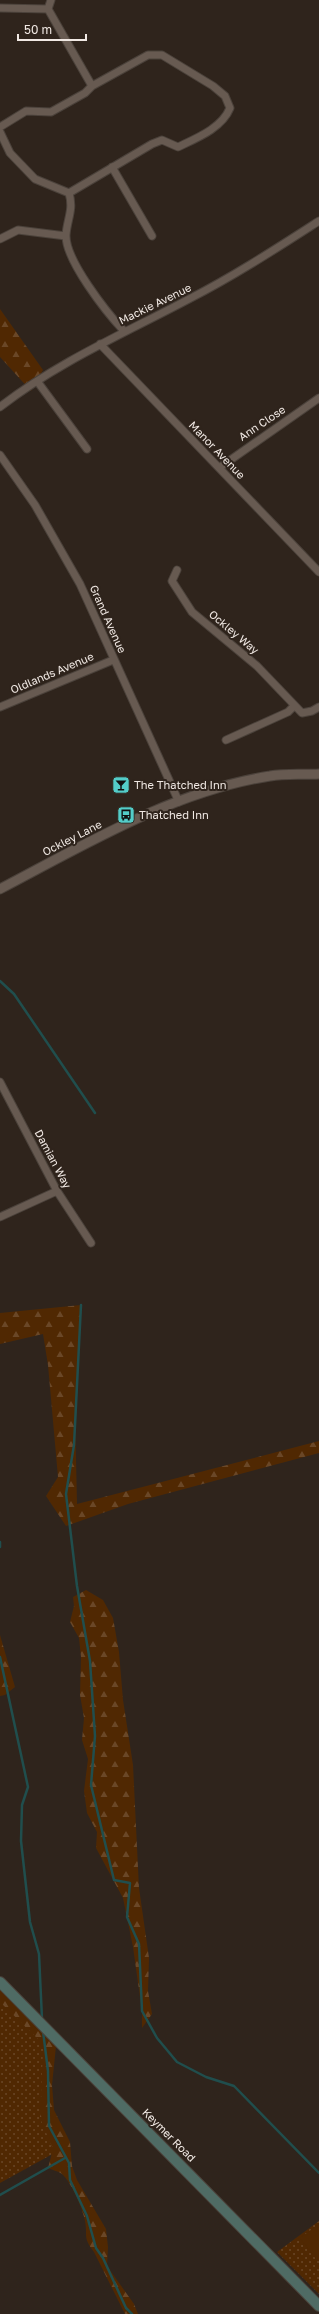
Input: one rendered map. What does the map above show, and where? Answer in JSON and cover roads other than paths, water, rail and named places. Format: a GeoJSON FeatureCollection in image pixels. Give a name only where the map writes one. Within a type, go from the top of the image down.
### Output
{"type":"FeatureCollection","features":[{"type":"Feature","properties":{"kind":"main road","name":"Keymer Road"},"geometry":{"type":"LineString","coordinates":[[0,1982],[319,2306]]}},
{"type":"Feature","properties":{"kind":"street"},"geometry":{"type":"LineString","coordinates":[[51,0],[48,9],[92,86]]}},
{"type":"Feature","properties":{"kind":"street"},"geometry":{"type":"LineString","coordinates":[[0,8],[48,9]]}},
{"type":"Feature","properties":{"kind":"street"},"geometry":{"type":"LineString","coordinates":[[0,127],[26,111],[51,112],[85,93],[92,86],[148,54],[162,55],[172,59],[225,96],[230,108],[227,115],[221,123],[198,138],[178,148],[162,140],[138,152],[69,193]]}},
{"type":"Feature","properties":{"kind":"street"},"geometry":{"type":"LineString","coordinates":[[0,132],[10,153],[35,179],[69,193]]}},
{"type":"Feature","properties":{"kind":"street"},"geometry":{"type":"LineString","coordinates":[[112,167],[152,236]]}},
{"type":"Feature","properties":{"kind":"street"},"geometry":{"type":"LineString","coordinates":[[69,193],[72,204],[66,236],[72,255],[91,291],[124,331]]}},
{"type":"Feature","properties":{"kind":"street","name":"Mackie Avenue"},"geometry":{"type":"LineString","coordinates":[[0,407],[37,380],[124,331],[206,290],[319,220]]}},
{"type":"Feature","properties":{"kind":"street"},"geometry":{"type":"LineString","coordinates":[[0,239],[18,230],[66,236]]}},
{"type":"Feature","properties":{"kind":"street","name":"Manor Avenue"},"geometry":{"type":"LineString","coordinates":[[100,344],[319,572]]}},
{"type":"Feature","properties":{"kind":"street"},"geometry":{"type":"LineString","coordinates":[[37,380],[87,449]]}},
{"type":"Feature","properties":{"kind":"street","name":"Ann Close"},"geometry":{"type":"LineString","coordinates":[[219,468],[319,398]]}},
{"type":"Feature","properties":{"kind":"street","name":"Grand Avenue"},"geometry":{"type":"LineString","coordinates":[[0,455],[35,504],[59,544],[80,584],[113,660],[179,802]]}},
{"type":"Feature","properties":{"kind":"street","name":"Ockley Way"},"geometry":{"type":"LineString","coordinates":[[177,570],[172,581],[192,612],[257,666],[294,706]]}},
{"type":"Feature","properties":{"kind":"street","name":"Oldlands Avenue"},"geometry":{"type":"LineString","coordinates":[[0,707],[113,660]]}},
{"type":"Feature","properties":{"kind":"street"},"geometry":{"type":"LineString","coordinates":[[226,740],[288,712],[294,706],[302,713],[312,711],[319,707]]}},
{"type":"Feature","properties":{"kind":"street","name":"Ockley Lane"},"geometry":{"type":"LineString","coordinates":[[0,889],[110,832],[179,802],[231,783],[272,775],[319,774]]}},
{"type":"Feature","properties":{"kind":"street","name":"Damian Way"},"geometry":{"type":"LineString","coordinates":[[0,1082],[56,1191],[91,1243]]}},
{"type":"Feature","properties":{"kind":"street"},"geometry":{"type":"LineString","coordinates":[[0,1217],[56,1191]]}},
{"type":"Feature","properties":{"kind":"waterway"},"geometry":{"type":"LineString","coordinates":[[0,981],[14,994],[95,1113]]}},
{"type":"Feature","properties":{"kind":"waterway"},"geometry":{"type":"LineString","coordinates":[[81,1305],[74,1445],[66,1494],[77,1586],[90,1661],[95,1736],[91,1785],[114,1880],[130,1883],[127,1917],[139,1944],[142,2011],[157,2038],[177,2062],[206,2077],[234,2086],[319,2173]]}},
{"type":"Feature","properties":{"kind":"waterway"},"geometry":{"type":"LineString","coordinates":[[0,1542],[0,1547]]}},
{"type":"Feature","properties":{"kind":"waterway"},"geometry":{"type":"LineString","coordinates":[[0,1657],[28,1787],[22,1805],[21,1841],[30,1922],[39,1954],[42,2019]]}},
{"type":"Feature","properties":{"kind":"waterway"},"geometry":{"type":"LineString","coordinates":[[43,2031],[48,2071],[49,2126],[69,2163],[70,2180],[87,2216],[96,2248],[103,2258],[126,2308],[132,2314]]}},
{"type":"Feature","properties":{"kind":"waterway"},"geometry":{"type":"LineString","coordinates":[[0,2195],[65,2158]]}},
{"type":"Feature","properties":{"kind":"place","name":"The Thatched Inn"},"geometry":{"type":"Point","coordinates":[121,785]}},
{"type":"Feature","properties":{"kind":"place","name":"Thatched Inn"},"geometry":{"type":"Point","coordinates":[126,815]}}]}
